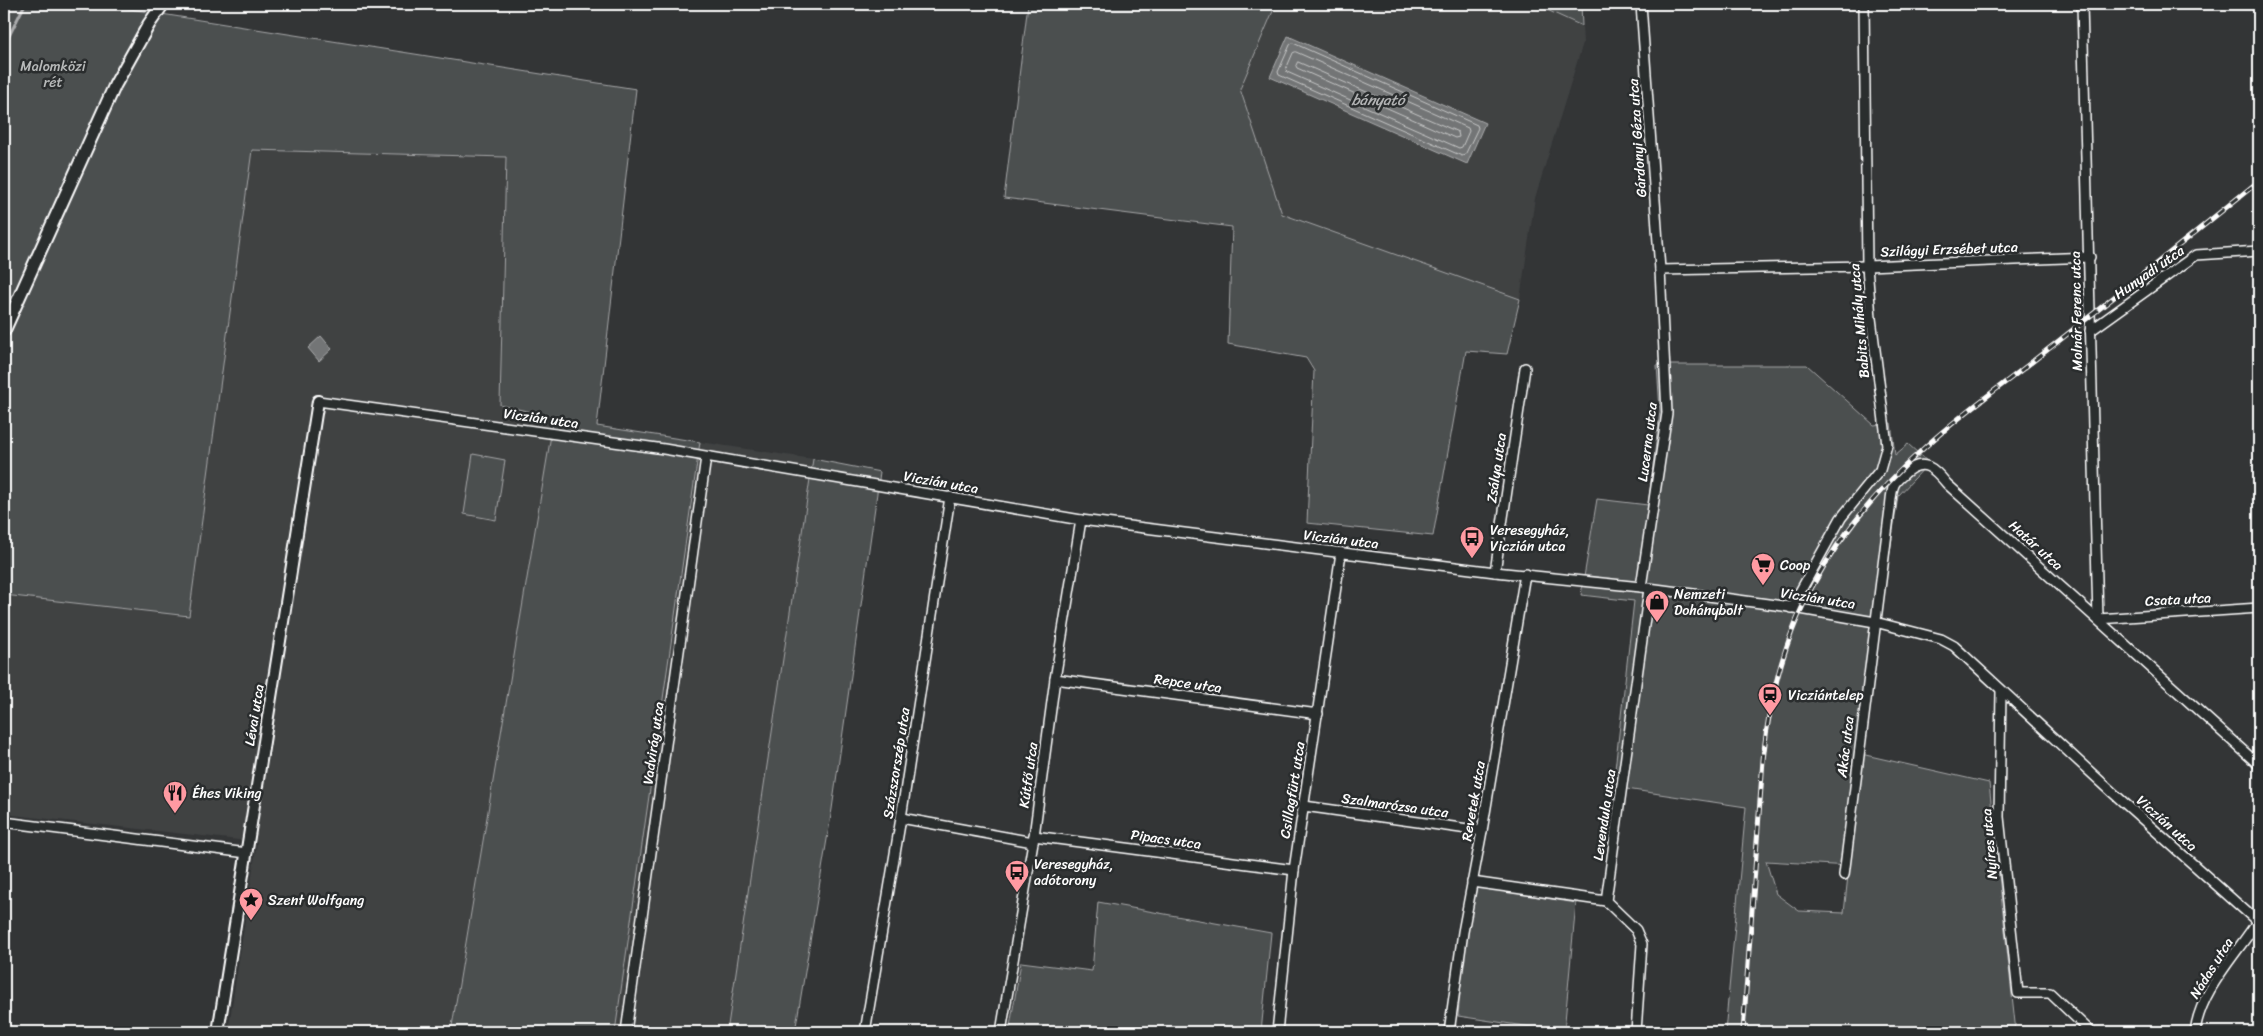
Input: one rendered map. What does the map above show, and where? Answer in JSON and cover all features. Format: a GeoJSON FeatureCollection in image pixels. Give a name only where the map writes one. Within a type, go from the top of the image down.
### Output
{"type":"FeatureCollection","features":[{"type":"Feature","properties":{"kind":"main road"},"geometry":{"type":"LineString","coordinates":[[4,331],[114,85],[149,24],[164,4]]}},
{"type":"Feature","properties":{"kind":"street","name":"Gárdonyi Géza utca"},"geometry":{"type":"LineString","coordinates":[[1641,4],[1660,270]]}},
{"type":"Feature","properties":{"kind":"street","name":"Babits Mihály utca"},"geometry":{"type":"LineString","coordinates":[[1791,608],[1841,518],[1880,470],[1887,445],[1871,318],[1867,266],[1864,4]]}},
{"type":"Feature","properties":{"kind":"street","name":"Molnár Ferenc utca"},"geometry":{"type":"LineString","coordinates":[[2082,4],[2098,619]]}},
{"type":"Feature","properties":{"kind":"street","name":"Hunyadi utca"},"geometry":{"type":"LineString","coordinates":[[2090,331],[2196,255],[2259,251]]}},
{"type":"Feature","properties":{"kind":"street","name":"Szilágyi Erzsébet utca"},"geometry":{"type":"LineString","coordinates":[[1660,270],[1867,266],[2090,258]]}},
{"type":"Feature","properties":{"kind":"street","name":"Lucerna utca"},"geometry":{"type":"LineString","coordinates":[[1645,588],[1666,413],[1660,270]]}},
{"type":"Feature","properties":{"kind":"street","name":"Zsálya utca"},"geometry":{"type":"LineString","coordinates":[[1495,572],[1525,368]]}},
{"type":"Feature","properties":{"kind":"street","name":"Viczián utca"},"geometry":{"type":"LineString","coordinates":[[318,401],[706,457],[1081,520],[1495,572],[1645,588],[1791,608],[1875,622],[1947,641],[2259,921]]}},
{"type":"Feature","properties":{"kind":"street","name":"Lévai utca"},"geometry":{"type":"LineString","coordinates":[[218,1032],[318,401]]}},
{"type":"Feature","properties":{"kind":"street","name":"Vadvirág utca"},"geometry":{"type":"LineString","coordinates":[[626,1032],[706,457]]}},
{"type":"Feature","properties":{"kind":"street","name":"Határ utca"},"geometry":{"type":"LineString","coordinates":[[1875,622],[1894,485],[1912,467],[1918,465],[1930,467],[2259,765]]}},
{"type":"Feature","properties":{"kind":"street","name":"Százszorszép utca"},"geometry":{"type":"LineString","coordinates":[[865,1032],[901,818],[950,497]]}},
{"type":"Feature","properties":{"kind":"street","name":"Kútfő utca"},"geometry":{"type":"LineString","coordinates":[[1001,1032],[1034,839],[1055,679],[1081,520]]}},
{"type":"Feature","properties":{"kind":"street","name":"Csillagfürt utca"},"geometry":{"type":"LineString","coordinates":[[1277,1032],[1294,870],[1341,553]]}},
{"type":"Feature","properties":{"kind":"street","name":"Revetek utca"},"geometry":{"type":"LineString","coordinates":[[1449,1032],[1463,932],[1525,574]]}},
{"type":"Feature","properties":{"kind":"street","name":"Levendula utca"},"geometry":{"type":"LineString","coordinates":[[1606,901],[1645,588]]}},
{"type":"Feature","properties":{"kind":"street","name":"Csata utca"},"geometry":{"type":"LineString","coordinates":[[2098,619],[2259,608]]}},
{"type":"Feature","properties":{"kind":"street","name":"Akác utca"},"geometry":{"type":"LineString","coordinates":[[1844,875],[1875,622]]}},
{"type":"Feature","properties":{"kind":"street","name":"Repce utca"},"geometry":{"type":"LineString","coordinates":[[1055,679],[1318,714]]}},
{"type":"Feature","properties":{"kind":"street","name":"Nyíres utca"},"geometry":{"type":"LineString","coordinates":[[2001,691],[1999,817],[2018,993],[2050,993],[2091,1032]]}},
{"type":"Feature","properties":{"kind":"street","name":"Szalmarózsa utca"},"geometry":{"type":"LineString","coordinates":[[1304,806],[1482,831]]}},
{"type":"Feature","properties":{"kind":"street","name":"Pipacs utca"},"geometry":{"type":"LineString","coordinates":[[901,818],[1034,839],[1294,870]]}},
{"type":"Feature","properties":{"kind":"street"},"geometry":{"type":"LineString","coordinates":[[4,822],[247,853]]}},
{"type":"Feature","properties":{"kind":"street"},"geometry":{"type":"LineString","coordinates":[[1472,882],[1606,901],[1636,930],[1642,944],[1636,1032]]}},
{"type":"Feature","properties":{"kind":"street","name":"Nádas utca"},"geometry":{"type":"LineString","coordinates":[[2195,1032],[2197,1017],[2217,981],[2259,921]]}},
{"type":"Feature","properties":{"kind":"shaded area"},"geometry":{"type":"Polygon","coordinates":[[[1276,4],[1534,4],[1582,26],[1583,43],[1535,198],[1520,299],[1282,214],[1240,89],[1276,4]]]}},
{"type":"Feature","properties":{"kind":"shaded area"},"geometry":{"type":"Polygon","coordinates":[[[252,150],[506,157],[500,405],[554,417],[451,1032],[228,1032],[257,842],[4,814],[4,595],[189,615],[252,150]]]}},
{"type":"Feature","properties":{"kind":"shaded area"},"geometry":{"type":"Polygon","coordinates":[[[700,442],[813,459],[727,1032],[615,1032],[700,442]]]}},
{"type":"Feature","properties":{"kind":"green space","name":"Malomközi rét"},"geometry":{"type":"Polygon","coordinates":[[[4,4],[98,4],[636,89],[597,426],[700,442],[615,1032],[451,1032],[554,417],[500,405],[506,157],[252,150],[189,616],[4,595],[4,4]]]}},
{"type":"Feature","properties":{"kind":"green space"},"geometry":{"type":"Polygon","coordinates":[[[1028,4],[1276,4],[1240,89],[1282,214],[1520,299],[1507,354],[1466,351],[1433,536],[1307,523],[1314,371],[1306,358],[1228,344],[1232,227],[1004,198],[1028,4]]]}},
{"type":"Feature","properties":{"kind":"green space"},"geometry":{"type":"Polygon","coordinates":[[[1534,4],[1581,4],[1582,26],[1534,4]]]}},
{"type":"Feature","properties":{"kind":"green space"},"geometry":{"type":"Polygon","coordinates":[[[1657,365],[1807,365],[1874,425],[1891,423],[1895,455],[1908,444],[1929,463],[1898,496],[1861,754],[1989,783],[2016,1032],[1725,1032],[1746,807],[1613,787],[1634,601],[1581,595],[1597,499],[1648,505],[1660,411],[1657,365]],[[1766,861],[1776,894],[1799,911],[1844,913],[1849,866],[1766,861]]]}},
{"type":"Feature","properties":{"kind":"green space"},"geometry":{"type":"Polygon","coordinates":[[[473,454],[505,460],[496,520],[464,514],[473,454]]]}},
{"type":"Feature","properties":{"kind":"green space"},"geometry":{"type":"Polygon","coordinates":[[[813,459],[880,472],[832,809],[795,1032],[727,1032],[813,459]]]}},
{"type":"Feature","properties":{"kind":"green space"},"geometry":{"type":"Polygon","coordinates":[[[1477,887],[1576,903],[1564,1032],[1458,1016],[1465,935],[1477,887]]]}},
{"type":"Feature","properties":{"kind":"green space"},"geometry":{"type":"Polygon","coordinates":[[[1098,902],[1271,933],[1261,1032],[1009,1032],[1021,962],[1092,971],[1098,902]]]}},
{"type":"Feature","properties":{"kind":"water","name":"bányató"},"geometry":{"type":"Polygon","coordinates":[[[1288,36],[1485,123],[1467,164],[1270,77],[1288,36]]]}},
{"type":"Feature","properties":{"kind":"water"},"geometry":{"type":"Polygon","coordinates":[[[321,336],[332,349],[319,361],[308,348],[321,336]]]}},
{"type":"Feature","properties":{"kind":"waterway"},"geometry":{"type":"LineString","coordinates":[[4,46],[25,4]]}},
{"type":"Feature","properties":{"kind":"railway"},"geometry":{"type":"LineString","coordinates":[[1743,1032],[1763,760],[1770,712],[1780,668],[1794,627],[1812,588],[1833,551],[1859,516],[1889,482],[1938,435],[2259,181]]}},
{"type":"Feature","properties":{"kind":"place","name":"Veresegyház, Viczián utca"},"geometry":{"type":"Point","coordinates":[1472,559]}},
{"type":"Feature","properties":{"kind":"place","name":"Coop"},"geometry":{"type":"Point","coordinates":[1763,586]}},
{"type":"Feature","properties":{"kind":"place","name":"Nemzeti Dohánybolt"},"geometry":{"type":"Point","coordinates":[1657,623]}},
{"type":"Feature","properties":{"kind":"place","name":"Vicziántelep"},"geometry":{"type":"Point","coordinates":[1770,716]}},
{"type":"Feature","properties":{"kind":"place","name":"Éhes Viking"},"geometry":{"type":"Point","coordinates":[175,814]}},
{"type":"Feature","properties":{"kind":"place","name":"Veresegyház, adótorony"},"geometry":{"type":"Point","coordinates":[1017,893]}},
{"type":"Feature","properties":{"kind":"place","name":"Szent Wolfgang"},"geometry":{"type":"Point","coordinates":[251,921]}}]}
